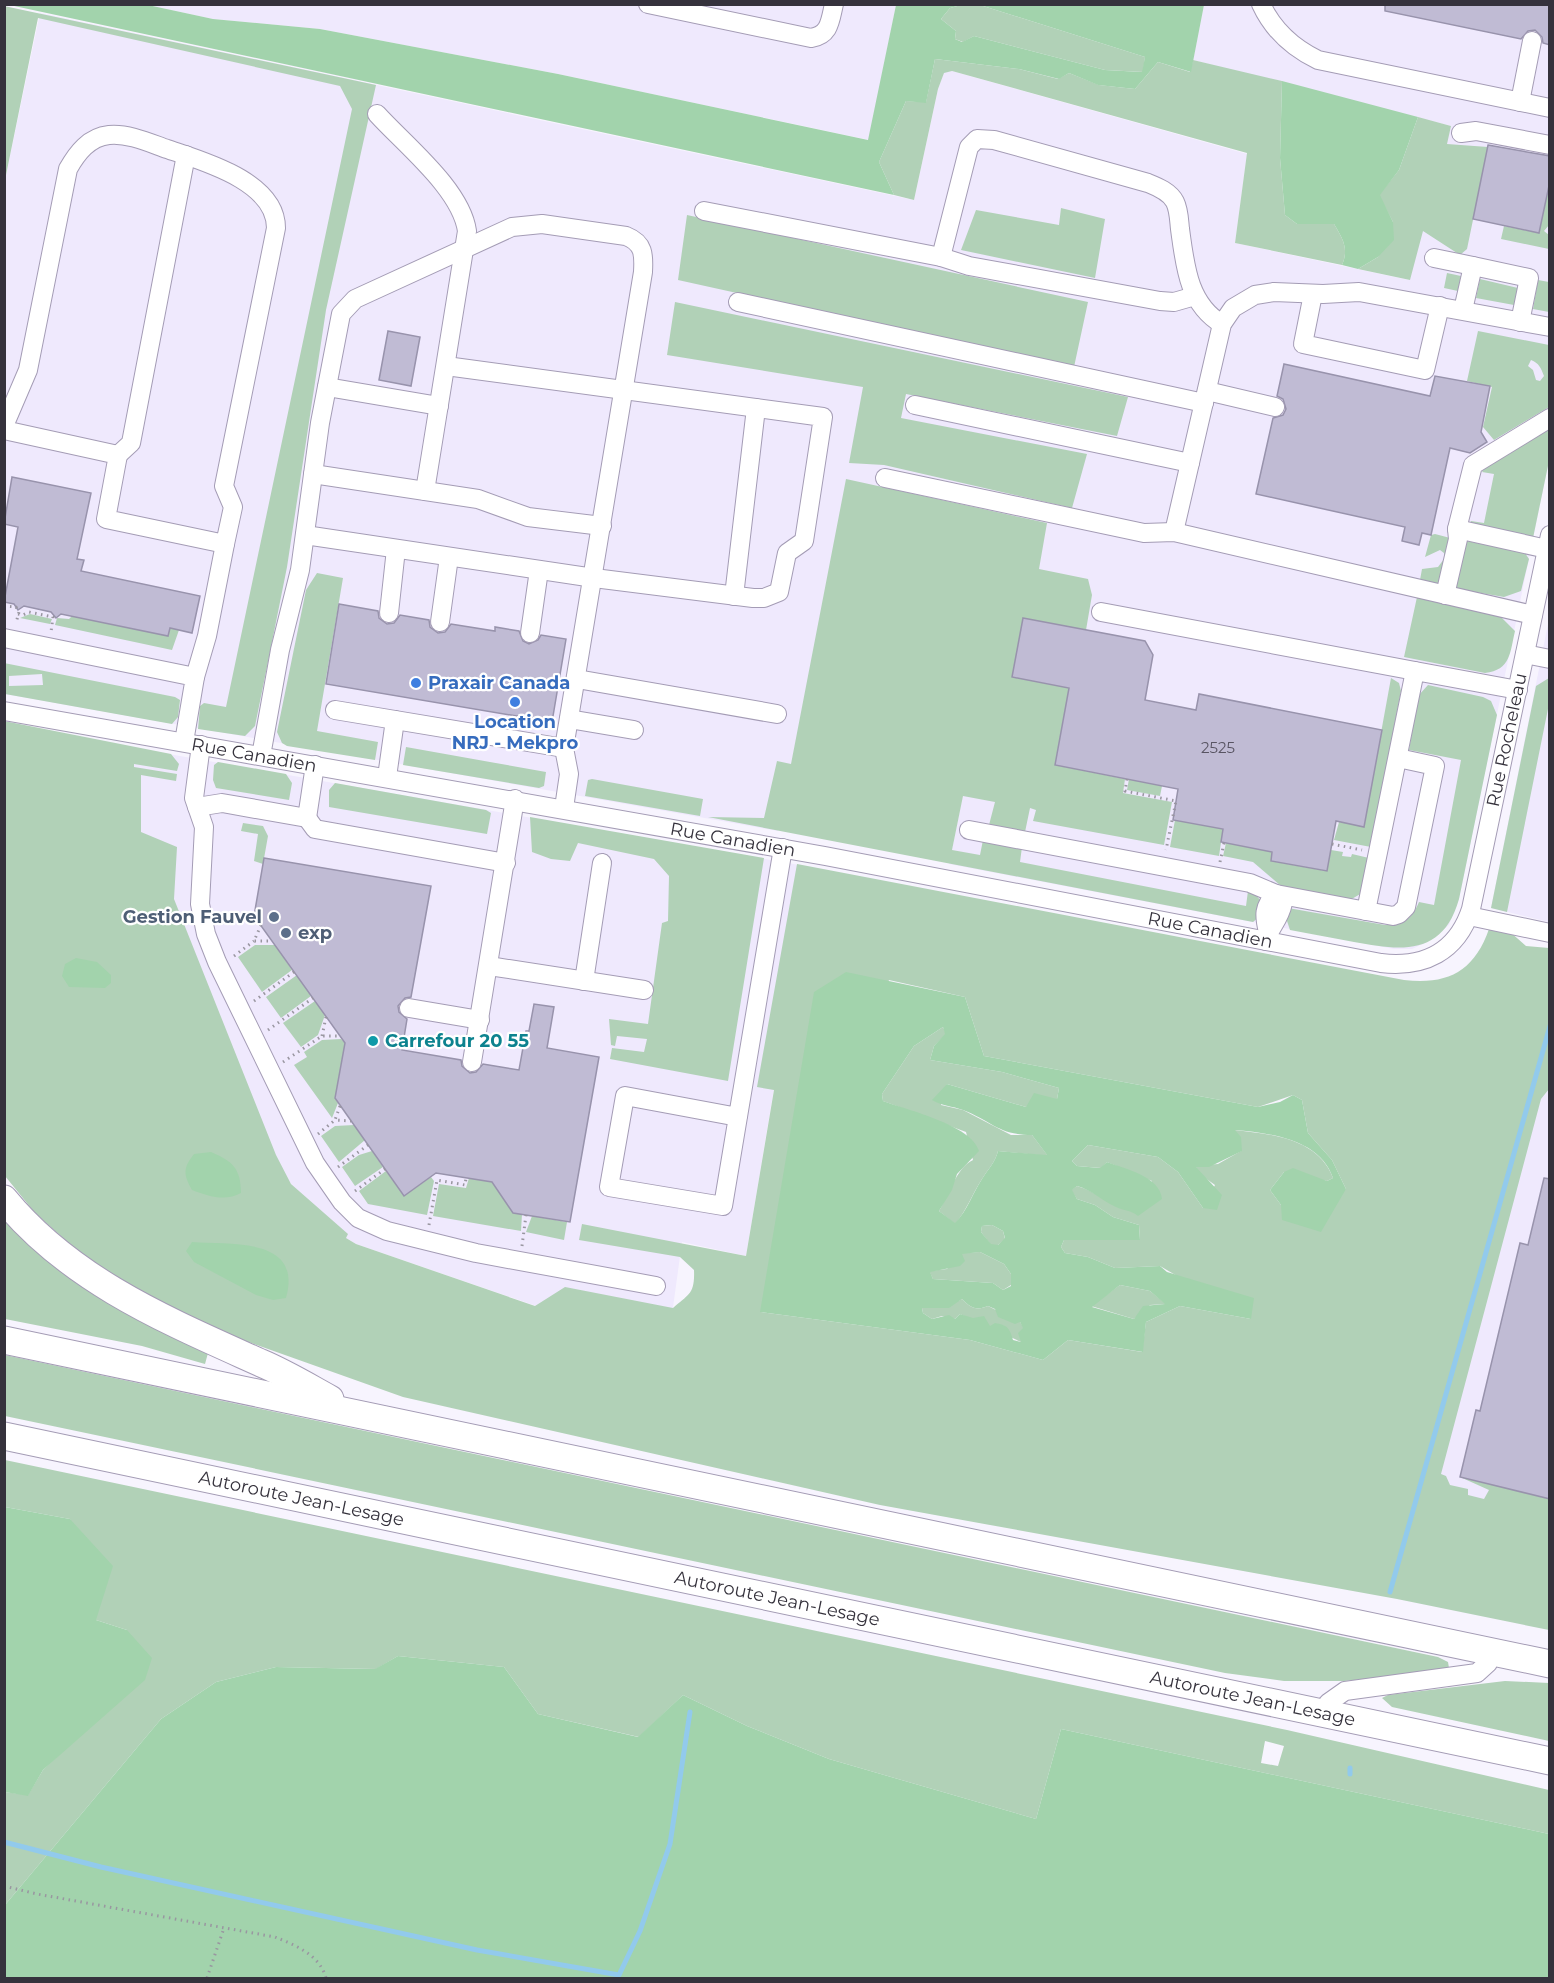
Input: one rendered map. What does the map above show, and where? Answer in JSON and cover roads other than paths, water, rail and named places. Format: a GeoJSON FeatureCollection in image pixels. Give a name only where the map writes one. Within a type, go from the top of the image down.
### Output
{"type":"FeatureCollection","features":[{"type":"Feature","properties":{"kind":"highway"},"geometry":{"type":"LineString","coordinates":[[4,1199],[45,1241],[111,1290],[199,1336],[263,1364],[358,1414]]}},
{"type":"Feature","properties":{"kind":"highway"},"geometry":{"type":"LineString","coordinates":[[4,1340],[1550,1664]]}},
{"type":"Feature","properties":{"kind":"highway","name":"Autoroute Jean-Lesage"},"geometry":{"type":"LineString","coordinates":[[4,1436],[1550,1761]]}},
{"type":"Feature","properties":{"kind":"highway"},"geometry":{"type":"LineString","coordinates":[[1492,1652],[1550,1659]]}},
{"type":"Feature","properties":{"kind":"street"},"geometry":{"type":"LineString","coordinates":[[648,4],[811,38],[828,31],[834,4]]}},
{"type":"Feature","properties":{"kind":"street"},"geometry":{"type":"LineString","coordinates":[[1261,4],[1278,32],[1306,55],[1318,60],[1550,108]]}},
{"type":"Feature","properties":{"kind":"street"},"geometry":{"type":"LineString","coordinates":[[1520,102],[1532,41]]}},
{"type":"Feature","properties":{"kind":"street"},"geometry":{"type":"LineString","coordinates":[[377,114],[452,196],[466,224],[465,247],[425,491]]}},
{"type":"Feature","properties":{"kind":"street"},"geometry":{"type":"LineString","coordinates":[[1461,133],[1476,131],[1550,145]]}},
{"type":"Feature","properties":{"kind":"street"},"geometry":{"type":"LineString","coordinates":[[118,455],[4,428],[28,370],[64,185],[74,158],[90,142],[109,135],[143,141],[186,155],[238,177],[268,201],[276,221],[270,266],[224,486],[233,507],[207,636],[195,677],[194,784],[197,807],[204,827],[200,904],[210,944],[308,1150],[323,1177],[351,1212],[369,1224],[411,1238],[476,1253],[656,1286]]}},
{"type":"Feature","properties":{"kind":"street"},"geometry":{"type":"LineString","coordinates":[[941,257],[969,147],[972,142],[983,138],[1148,183],[1167,193],[1174,201],[1178,213],[1185,266],[1195,296],[1212,318],[1222,324]]}},
{"type":"Feature","properties":{"kind":"street"},"geometry":{"type":"LineString","coordinates":[[186,155],[131,443],[118,455],[106,519],[225,544]]}},
{"type":"Feature","properties":{"kind":"street"},"geometry":{"type":"LineString","coordinates":[[704,211],[941,257],[969,266],[1160,301],[1174,302],[1195,296]]}},
{"type":"Feature","properties":{"kind":"street"},"geometry":{"type":"LineString","coordinates":[[261,756],[305,535],[327,387],[341,314],[347,306],[374,289],[500,231],[542,224],[636,240],[641,246],[643,272],[564,748],[569,774],[564,808]]}},
{"type":"Feature","properties":{"kind":"street"},"geometry":{"type":"LineString","coordinates":[[1434,258],[1529,278],[1520,322]]}},
{"type":"Feature","properties":{"kind":"street"},"geometry":{"type":"LineString","coordinates":[[1463,310],[1473,266]]}},
{"type":"Feature","properties":{"kind":"street"},"geometry":{"type":"LineString","coordinates":[[1174,532],[1222,324],[1233,308],[1255,296],[1274,292],[1313,294],[1367,292],[1550,327]]}},
{"type":"Feature","properties":{"kind":"street"},"geometry":{"type":"LineString","coordinates":[[1313,294],[1303,344],[1425,370],[1440,306]]}},
{"type":"Feature","properties":{"kind":"street"},"geometry":{"type":"LineString","coordinates":[[738,302],[1205,397],[1275,407]]}},
{"type":"Feature","properties":{"kind":"street"},"geometry":{"type":"LineString","coordinates":[[305,535],[594,578],[734,596],[764,598],[773,595],[781,587],[787,553],[804,541],[823,417],[446,366]]}},
{"type":"Feature","properties":{"kind":"street"},"geometry":{"type":"LineString","coordinates":[[327,387],[393,391],[439,406]]}},
{"type":"Feature","properties":{"kind":"street"},"geometry":{"type":"LineString","coordinates":[[915,405],[1190,463]]}},
{"type":"Feature","properties":{"kind":"street"},"geometry":{"type":"LineString","coordinates":[[734,596],[756,408]]}},
{"type":"Feature","properties":{"kind":"street"},"geometry":{"type":"LineString","coordinates":[[1445,595],[1458,539],[1457,530],[1473,465],[1550,418]]}},
{"type":"Feature","properties":{"kind":"street"},"geometry":{"type":"LineString","coordinates":[[313,474],[486,501],[528,517],[602,526]]}},
{"type":"Feature","properties":{"kind":"street"},"geometry":{"type":"LineString","coordinates":[[885,478],[1144,533],[1174,532],[1533,615]]}},
{"type":"Feature","properties":{"kind":"street"},"geometry":{"type":"LineString","coordinates":[[1457,530],[1548,542]]}},
{"type":"Feature","properties":{"kind":"street","name":"Rue Rocheleau"},"geometry":{"type":"LineString","coordinates":[[1455,942],[1469,916],[1476,895],[1548,542]]}},
{"type":"Feature","properties":{"kind":"street"},"geometry":{"type":"LineString","coordinates":[[389,613],[396,549]]}},
{"type":"Feature","properties":{"kind":"street"},"geometry":{"type":"LineString","coordinates":[[440,622],[449,557]]}},
{"type":"Feature","properties":{"kind":"street"},"geometry":{"type":"LineString","coordinates":[[530,633],[539,570]]}},
{"type":"Feature","properties":{"kind":"street"},"geometry":{"type":"LineString","coordinates":[[1101,612],[1518,690]]}},
{"type":"Feature","properties":{"kind":"street"},"geometry":{"type":"LineString","coordinates":[[4,638],[195,677]]}},
{"type":"Feature","properties":{"kind":"street"},"geometry":{"type":"LineString","coordinates":[[1525,654],[1550,659]]}},
{"type":"Feature","properties":{"kind":"street"},"geometry":{"type":"LineString","coordinates":[[1366,911],[1415,671]]}},
{"type":"Feature","properties":{"kind":"street"},"geometry":{"type":"LineString","coordinates":[[577,679],[777,714]]}},
{"type":"Feature","properties":{"kind":"street"},"geometry":{"type":"LineString","coordinates":[[335,710],[564,748]]}},
{"type":"Feature","properties":{"kind":"street","name":"Rue Canadien"},"geometry":{"type":"LineString","coordinates":[[4,711],[564,808],[1267,936],[1380,963],[1405,965],[1428,959],[1455,942]]}},
{"type":"Feature","properties":{"kind":"street"},"geometry":{"type":"LineString","coordinates":[[569,719],[633,730]]}},
{"type":"Feature","properties":{"kind":"street"},"geometry":{"type":"LineString","coordinates":[[387,777],[395,720]]}},
{"type":"Feature","properties":{"kind":"street"},"geometry":{"type":"LineString","coordinates":[[969,830],[1250,883],[1276,894],[1393,916],[1399,915],[1406,907],[1435,766],[1398,758]]}},
{"type":"Feature","properties":{"kind":"street"},"geometry":{"type":"LineString","coordinates":[[307,818],[315,765]]}},
{"type":"Feature","properties":{"kind":"street"},"geometry":{"type":"LineString","coordinates":[[472,1062],[515,800]]}},
{"type":"Feature","properties":{"kind":"street"},"geometry":{"type":"LineString","coordinates":[[197,807],[222,803],[307,818],[315,829],[506,862]]}},
{"type":"Feature","properties":{"kind":"street"},"geometry":{"type":"LineString","coordinates":[[738,1117],[625,1096],[609,1187],[723,1206],[738,1117],[783,848]]}},
{"type":"Feature","properties":{"kind":"street"},"geometry":{"type":"LineString","coordinates":[[584,981],[602,862]]}},
{"type":"Feature","properties":{"kind":"street"},"geometry":{"type":"LineString","coordinates":[[1267,936],[1279,921],[1283,903],[1276,894]]}},
{"type":"Feature","properties":{"kind":"street"},"geometry":{"type":"LineString","coordinates":[[1469,916],[1550,933]]}},
{"type":"Feature","properties":{"kind":"street"},"geometry":{"type":"LineString","coordinates":[[489,966],[644,990]]}},
{"type":"Feature","properties":{"kind":"street"},"geometry":{"type":"LineString","coordinates":[[409,1008],[480,1020]]}},
{"type":"Feature","properties":{"kind":"street"},"geometry":{"type":"LineString","coordinates":[[1326,1714],[1328,1703],[1345,1691],[1477,1673],[1488,1663],[1492,1652]]}},
{"type":"Feature","properties":{"kind":"waterway"},"geometry":{"type":"LineString","coordinates":[[1390,1592],[1550,1026]]}},
{"type":"Feature","properties":{"kind":"waterway"},"geometry":{"type":"LineString","coordinates":[[4,1842],[101,1867],[477,1950],[619,1975],[640,1931],[670,1844],[690,1712]]}},
{"type":"Feature","properties":{"kind":"waterway"},"geometry":{"type":"LineString","coordinates":[[1350,1768],[1350,1774]]}},
{"type":"Feature","properties":{"kind":"place","name":"Praxair Canada"},"geometry":{"type":"Point","coordinates":[416,683]}},
{"type":"Feature","properties":{"kind":"place","name":"Location NRJ - Mekpro"},"geometry":{"type":"Point","coordinates":[515,702]}},
{"type":"Feature","properties":{"kind":"place","name":"Gestion Fauvel"},"geometry":{"type":"Point","coordinates":[274,917]}},
{"type":"Feature","properties":{"kind":"place","name":"exp"},"geometry":{"type":"Point","coordinates":[286,933]}},
{"type":"Feature","properties":{"kind":"place","name":"Carrefour 20 55"},"geometry":{"type":"Point","coordinates":[373,1041]}}]}
